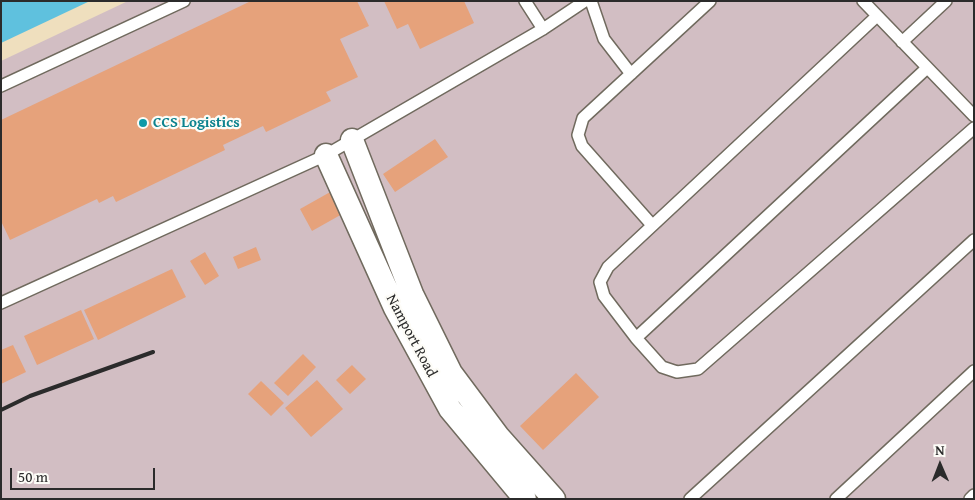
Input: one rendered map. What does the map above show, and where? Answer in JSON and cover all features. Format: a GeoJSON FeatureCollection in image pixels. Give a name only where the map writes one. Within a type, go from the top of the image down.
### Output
{"type":"FeatureCollection","features":[{"type":"Feature","properties":{"kind":"street"},"geometry":{"type":"LineString","coordinates":[[352,140],[412,294],[451,373],[498,436],[554,499]]}},
{"type":"Feature","properties":{"kind":"street","name":"Namport Road"},"geometry":{"type":"LineString","coordinates":[[326,155],[395,308],[450,409],[525,499]]}},
{"type":"Feature","properties":{"kind":"lane"},"geometry":{"type":"LineString","coordinates":[[1,86],[184,1]]}},
{"type":"Feature","properties":{"kind":"lane"},"geometry":{"type":"LineString","coordinates":[[525,1],[543,29]]}},
{"type":"Feature","properties":{"kind":"lane"},"geometry":{"type":"LineString","coordinates":[[1,303],[326,155],[543,29],[586,1]]}},
{"type":"Feature","properties":{"kind":"lane"},"geometry":{"type":"LineString","coordinates":[[591,1],[604,39],[631,74]]}},
{"type":"Feature","properties":{"kind":"lane"},"geometry":{"type":"LineString","coordinates":[[652,225],[582,146],[578,135],[583,118],[710,1]]}},
{"type":"Feature","properties":{"kind":"lane"},"geometry":{"type":"LineString","coordinates":[[862,1],[974,116]]}},
{"type":"Feature","properties":{"kind":"lane"},"geometry":{"type":"LineString","coordinates":[[902,42],[946,1]]}},
{"type":"Feature","properties":{"kind":"lane"},"geometry":{"type":"LineString","coordinates":[[876,16],[608,267],[600,282],[604,296],[636,338],[662,367],[677,372],[698,369],[974,128]]}},
{"type":"Feature","properties":{"kind":"lane"},"geometry":{"type":"LineString","coordinates":[[636,338],[927,68]]}},
{"type":"Feature","properties":{"kind":"lane"},"geometry":{"type":"LineString","coordinates":[[690,499],[974,240]]}},
{"type":"Feature","properties":{"kind":"lane"},"geometry":{"type":"LineString","coordinates":[[836,499],[974,371]]}},
{"type":"Feature","properties":{"kind":"lane"},"geometry":{"type":"LineString","coordinates":[[970,499],[974,495]]}},
{"type":"Feature","properties":{"kind":"shaded area"},"geometry":{"type":"Polygon","coordinates":[[[128,1],[974,1],[974,499],[1,499],[1,61],[128,1]]]}},
{"type":"Feature","properties":{"kind":"water"},"geometry":{"type":"Polygon","coordinates":[[[1,1],[90,1],[1,43],[1,1]]]}},
{"type":"Feature","properties":{"kind":"building","name":"CCS Logistics"},"geometry":{"type":"Polygon","coordinates":[[[251,1],[357,1],[369,26],[340,39],[358,77],[326,92],[331,101],[266,132],[263,126],[223,145],[225,150],[116,202],[113,196],[99,203],[97,199],[10,240],[1,221],[1,120],[251,1]]]}},
{"type":"Feature","properties":{"kind":"building"},"geometry":{"type":"Polygon","coordinates":[[[384,1],[464,1],[474,23],[420,49],[408,24],[397,29],[384,1]]]}},
{"type":"Feature","properties":{"kind":"building"},"geometry":{"type":"Polygon","coordinates":[[[435,139],[448,157],[395,192],[383,174],[435,139]]]}},
{"type":"Feature","properties":{"kind":"building"},"geometry":{"type":"Polygon","coordinates":[[[332,191],[344,213],[312,231],[300,209],[332,191]]]}},
{"type":"Feature","properties":{"kind":"building"},"geometry":{"type":"Polygon","coordinates":[[[256,247],[261,260],[238,269],[233,257],[256,247]]]}},
{"type":"Feature","properties":{"kind":"building"},"geometry":{"type":"Polygon","coordinates":[[[205,252],[219,276],[205,285],[190,261],[205,252]]]}},
{"type":"Feature","properties":{"kind":"building"},"geometry":{"type":"Polygon","coordinates":[[[172,269],[186,297],[98,340],[84,310],[172,269]]]}},
{"type":"Feature","properties":{"kind":"building"},"geometry":{"type":"Polygon","coordinates":[[[81,310],[94,339],[37,365],[24,336],[81,310]]]}},
{"type":"Feature","properties":{"kind":"building"},"geometry":{"type":"Polygon","coordinates":[[[13,345],[26,372],[1,384],[1,350],[13,345]]]}},
{"type":"Feature","properties":{"kind":"building"},"geometry":{"type":"Polygon","coordinates":[[[303,354],[316,367],[288,396],[274,383],[303,354]]]}},
{"type":"Feature","properties":{"kind":"building"},"geometry":{"type":"Polygon","coordinates":[[[352,365],[366,379],[350,394],[336,380],[352,365]]]}},
{"type":"Feature","properties":{"kind":"building"},"geometry":{"type":"Polygon","coordinates":[[[576,373],[599,397],[543,450],[520,426],[576,373]]]}},
{"type":"Feature","properties":{"kind":"building"},"geometry":{"type":"Polygon","coordinates":[[[317,380],[343,409],[311,437],[285,408],[317,380]]]}},
{"type":"Feature","properties":{"kind":"building"},"geometry":{"type":"Polygon","coordinates":[[[261,381],[284,403],[271,416],[248,394],[261,381]]]}},
{"type":"Feature","properties":{"kind":"railway"},"geometry":{"type":"LineString","coordinates":[[1,410],[30,396],[153,352]]}},
{"type":"Feature","properties":{"kind":"place","name":"CCS Logistics"},"geometry":{"type":"Point","coordinates":[143,123]}}]}
